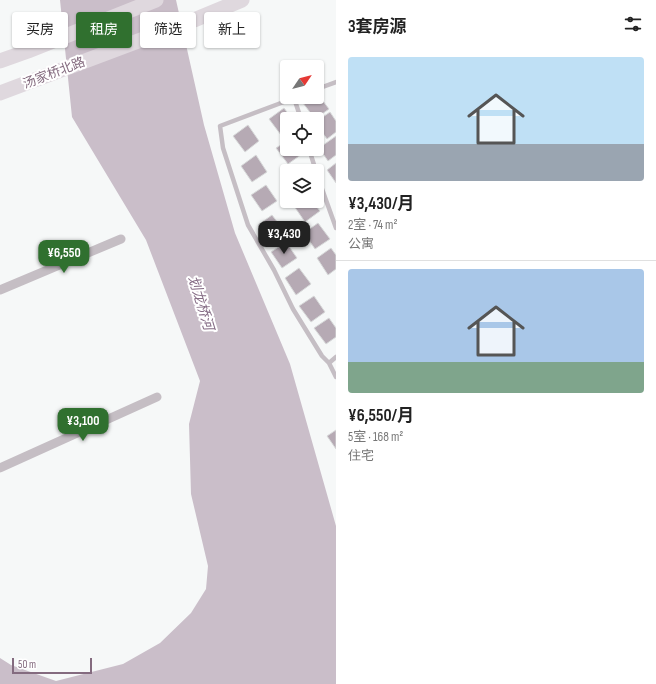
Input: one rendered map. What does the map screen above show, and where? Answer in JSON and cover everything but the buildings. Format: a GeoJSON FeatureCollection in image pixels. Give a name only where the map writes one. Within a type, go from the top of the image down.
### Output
{"type":"FeatureCollection","features":[{"type":"Feature","properties":{"kind":"main road"},"geometry":{"type":"LineString","coordinates":[[0,61],[156,0]]}},
{"type":"Feature","properties":{"kind":"main road","name":"汤家桥北路"},"geometry":{"type":"LineString","coordinates":[[0,93],[194,20],[242,0]]}},
{"type":"Feature","properties":{"kind":"street"},"geometry":{"type":"LineString","coordinates":[[0,290],[121,239]]}},
{"type":"Feature","properties":{"kind":"street"},"geometry":{"type":"LineString","coordinates":[[0,468],[157,397]]}},
{"type":"Feature","properties":{"kind":"lane"},"geometry":{"type":"LineString","coordinates":[[324,86],[336,82]]}},
{"type":"Feature","properties":{"kind":"lane"},"geometry":{"type":"LineString","coordinates":[[280,103],[220,126],[223,148],[248,225],[274,270],[293,309],[322,356],[329,363],[336,377]]}},
{"type":"Feature","properties":{"kind":"lane"},"geometry":{"type":"LineString","coordinates":[[324,195],[336,228]]}},
{"type":"Feature","properties":{"kind":"lane"},"geometry":{"type":"LineString","coordinates":[[329,363],[336,357]]}},
{"type":"Feature","properties":{"kind":"water","name":"划龙桥河"},"geometry":{"type":"Polygon","coordinates":[[[60,0],[176,0],[179,12],[140,12],[140,48],[187,48],[204,125],[235,233],[290,364],[336,526],[336,684],[0,684],[0,658],[11,665],[56,681],[123,664],[160,643],[191,613],[206,589],[208,566],[191,494],[189,424],[200,381],[146,240],[72,117],[65,48],[68,48],[68,12],[61,12],[60,0]]]}}]}
